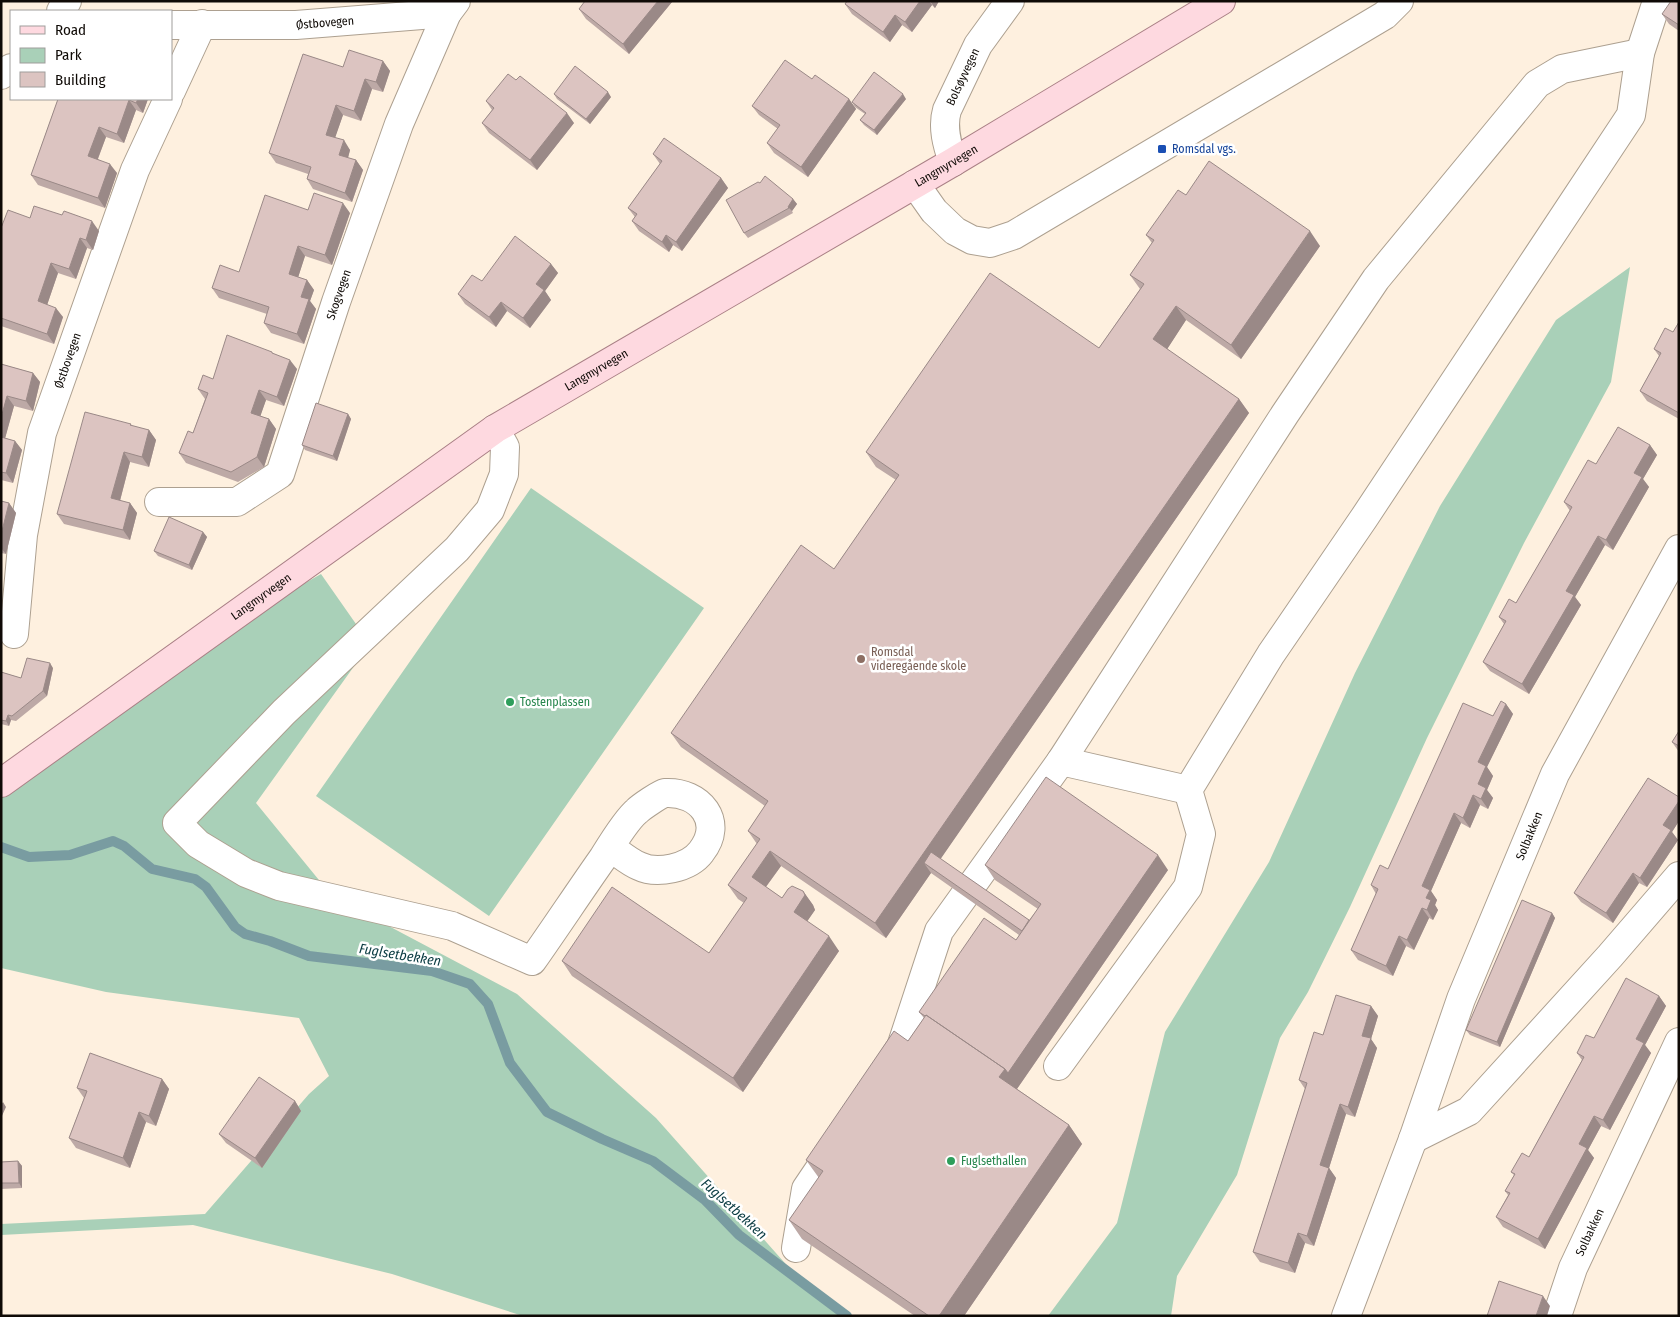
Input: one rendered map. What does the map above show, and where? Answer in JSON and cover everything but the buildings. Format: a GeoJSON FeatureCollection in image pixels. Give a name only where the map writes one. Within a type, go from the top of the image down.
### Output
{"type":"FeatureCollection","features":[{"type":"Feature","properties":{"kind":"main road","name":"Langmyrvegen"},"geometry":{"type":"LineString","coordinates":[[1,783],[495,429],[953,162],[1221,1]]}},
{"type":"Feature","properties":{"kind":"street","name":"Bolsøyvegen"},"geometry":{"type":"LineString","coordinates":[[953,162],[947,144],[945,129],[947,110],[978,45],[1010,1]]}},
{"type":"Feature","properties":{"kind":"street"},"geometry":{"type":"LineString","coordinates":[[915,184],[934,211],[955,231],[972,240],[990,243],[1014,235],[1385,15],[1399,1]]}},
{"type":"Feature","properties":{"kind":"street"},"geometry":{"type":"LineString","coordinates":[[1058,1066],[1188,887],[1201,834],[1188,790],[1271,654],[1364,518],[1631,115],[1640,53],[1657,1]]}},
{"type":"Feature","properties":{"kind":"street","name":"Østbovegen"},"geometry":{"type":"LineString","coordinates":[[172,25],[296,25],[452,7]]}},
{"type":"Feature","properties":{"kind":"street","name":"Skogvegen"},"geometry":{"type":"LineString","coordinates":[[159,502],[237,502],[280,474],[336,302],[399,124],[452,7]]}},
{"type":"Feature","properties":{"kind":"street"},"geometry":{"type":"LineString","coordinates":[[172,89],[202,24]]}},
{"type":"Feature","properties":{"kind":"street"},"geometry":{"type":"LineString","coordinates":[[874,1087],[901,1047],[939,931],[1061,761],[1285,414],[1382,272],[1537,84],[1562,69],[1640,53]]}},
{"type":"Feature","properties":{"kind":"street","name":"Østbovegen"},"geometry":{"type":"LineString","coordinates":[[14,634],[23,535],[42,433],[135,170],[168,100]]}},
{"type":"Feature","properties":{"kind":"street"},"geometry":{"type":"LineString","coordinates":[[495,429],[505,447],[504,474],[490,510],[457,549],[284,712],[177,823],[198,844],[246,873],[279,886],[452,926],[532,961],[610,847]]}},
{"type":"Feature","properties":{"kind":"street","name":"Solbakken"},"geometry":{"type":"LineString","coordinates":[[1346,1316],[1413,1139],[1461,999],[1555,774],[1679,549]]}},
{"type":"Feature","properties":{"kind":"street"},"geometry":{"type":"LineString","coordinates":[[1061,761],[1188,790]]}},
{"type":"Feature","properties":{"kind":"street"},"geometry":{"type":"LineString","coordinates":[[1413,1139],[1469,1111],[1610,956],[1679,876]]}},
{"type":"Feature","properties":{"kind":"street","name":"Solbakken"},"geometry":{"type":"LineString","coordinates":[[1557,1316],[1574,1268],[1679,1042]]}},
{"type":"Feature","properties":{"kind":"street"},"geometry":{"type":"LineString","coordinates":[[796,1248],[806,1189],[848,1126]]}},
{"type":"Feature","properties":{"kind":"green space"},"geometry":{"type":"Polygon","coordinates":[[[1630,267],[1611,382],[1524,543],[1427,738],[1350,907],[1308,992],[1280,1038],[1237,1175],[1177,1276],[1171,1316],[1048,1316],[1117,1223],[1165,1032],[1269,862],[1355,673],[1440,506],[1556,320],[1630,267]]]}},
{"type":"Feature","properties":{"kind":"green space","name":"Tostenplassen"},"geometry":{"type":"Polygon","coordinates":[[[531,488],[704,608],[489,916],[316,796],[531,488]]]}},
{"type":"Feature","properties":{"kind":"green space"},"geometry":{"type":"Polygon","coordinates":[[[321,574],[370,644],[256,803],[332,896],[517,994],[656,1118],[791,1270],[841,1316],[523,1316],[392,1274],[193,1225],[1,1235],[1,1224],[205,1214],[309,1094],[329,1076],[299,1018],[106,992],[1,968],[1,774],[166,662],[321,574]]]}},
{"type":"Feature","properties":{"kind":"waterway","name":"Fuglsetbekken"},"geometry":{"type":"LineString","coordinates":[[1,847],[29,857],[70,855],[113,841],[124,846],[152,869],[195,879],[206,887],[235,927],[245,934],[270,941],[309,956],[432,971],[470,984],[488,1004],[510,1063],[547,1112],[653,1161],[705,1200],[739,1235],[847,1316]]}},
{"type":"Feature","properties":{"kind":"place","name":"Romsdal vgs."},"geometry":{"type":"Point","coordinates":[1162,149]}},
{"type":"Feature","properties":{"kind":"place","name":"Romsdal videregående skole"},"geometry":{"type":"Point","coordinates":[861,659]}},
{"type":"Feature","properties":{"kind":"place","name":"Tostenplassen"},"geometry":{"type":"Point","coordinates":[510,702]}},
{"type":"Feature","properties":{"kind":"place","name":"Fuglsethallen"},"geometry":{"type":"Point","coordinates":[951,1161]}}]}
